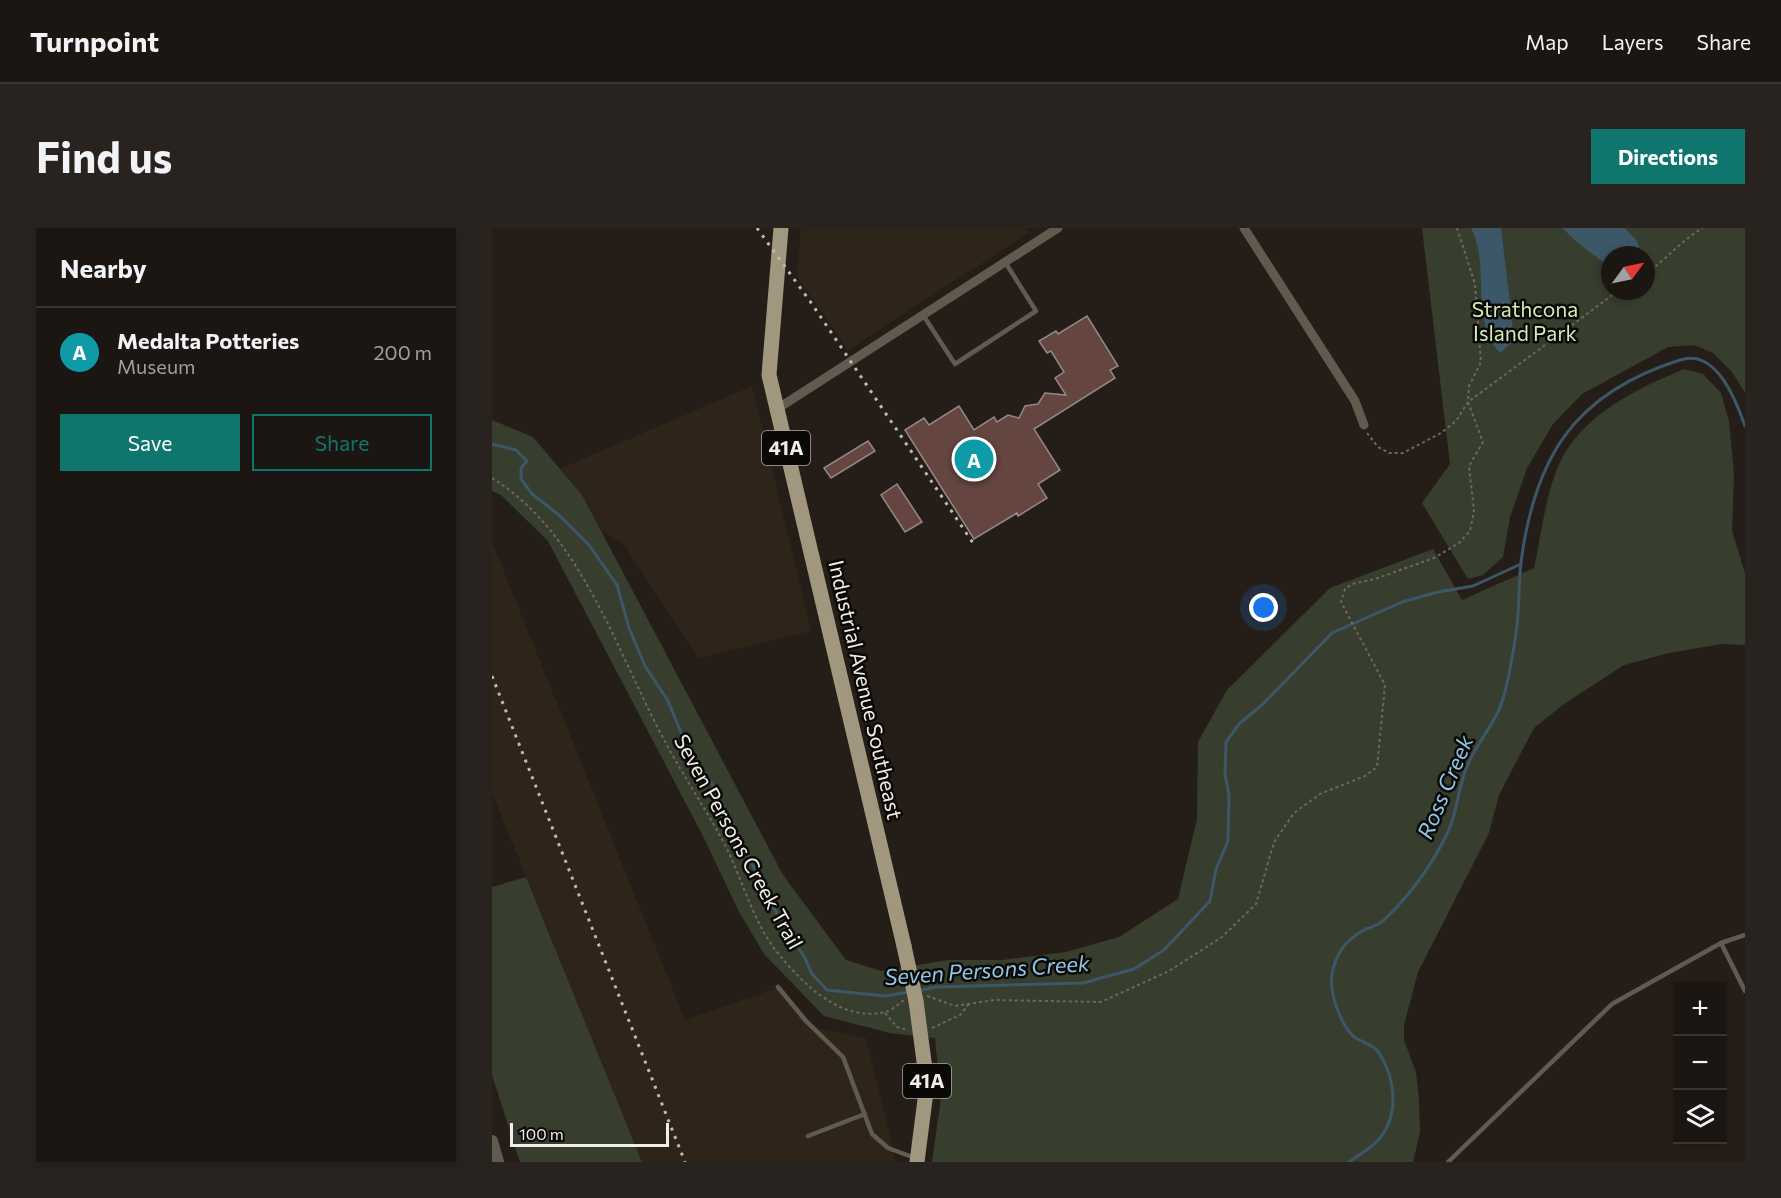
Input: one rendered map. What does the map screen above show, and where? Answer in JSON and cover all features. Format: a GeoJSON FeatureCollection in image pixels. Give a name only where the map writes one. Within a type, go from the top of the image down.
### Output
{"type":"FeatureCollection","features":[{"type":"Feature","properties":{"kind":"main road","name":"Industrial Avenue Southeast"},"geometry":{"type":"LineString","coordinates":[[781,228],[768,375],[916,998],[927,1084],[917,1160]]}},
{"type":"Feature","properties":{"kind":"street"},"geometry":{"type":"LineString","coordinates":[[777,409],[1058,228]]}},
{"type":"Feature","properties":{"kind":"street"},"geometry":{"type":"LineString","coordinates":[[1244,228],[1355,401],[1364,425]]}},
{"type":"Feature","properties":{"kind":"street"},"geometry":{"type":"LineString","coordinates":[[492,1141],[498,1162]]}},
{"type":"Feature","properties":{"kind":"lane"},"geometry":{"type":"LineString","coordinates":[[923,315],[955,364],[1036,310],[1005,262]]}},
{"type":"Feature","properties":{"kind":"lane"},"geometry":{"type":"LineString","coordinates":[[1448,1162],[1612,1004],[1721,943],[1745,935]]}},
{"type":"Feature","properties":{"kind":"lane"},"geometry":{"type":"LineString","coordinates":[[1721,943],[1745,991]]}},
{"type":"Feature","properties":{"kind":"lane"},"geometry":{"type":"LineString","coordinates":[[778,987],[806,1021],[843,1057],[872,1134],[879,1143],[917,1160]]}},
{"type":"Feature","properties":{"kind":"lane"},"geometry":{"type":"LineString","coordinates":[[808,1136],[865,1114]]}},
{"type":"Feature","properties":{"kind":"path"},"geometry":{"type":"LineString","coordinates":[[916,998],[955,1006],[994,1000],[1101,1002],[1169,971],[1222,937],[1256,904],[1274,842],[1294,813],[1320,794],[1365,776],[1377,767],[1385,685],[1341,602],[1345,589],[1352,584],[1375,579],[1434,558],[1459,543],[1470,531],[1474,510],[1469,466],[1483,442],[1468,402],[1469,386],[1481,362],[1475,284],[1457,228]]}},
{"type":"Feature","properties":{"kind":"path"},"geometry":{"type":"LineString","coordinates":[[1655,268],[1682,241],[1703,228]]}},
{"type":"Feature","properties":{"kind":"path"},"geometry":{"type":"LineString","coordinates":[[1364,425],[1378,447],[1389,453],[1403,453],[1441,433],[1456,421],[1468,402],[1606,300]]}},
{"type":"Feature","properties":{"kind":"path","name":"Seven Persons Creek Trail"},"geometry":{"type":"LineString","coordinates":[[492,478],[534,512],[553,532],[571,560],[612,633],[668,747],[727,850],[753,910],[780,956],[819,995],[842,1007],[884,1012],[916,998]]}},
{"type":"Feature","properties":{"kind":"shaded area"},"geometry":{"type":"Polygon","coordinates":[[[801,228],[1024,228],[1028,233],[848,350],[797,276],[801,228]]]}},
{"type":"Feature","properties":{"kind":"shaded area"},"geometry":{"type":"Polygon","coordinates":[[[752,386],[811,631],[699,658],[623,543],[601,531],[582,495],[560,469],[752,386]]]}},
{"type":"Feature","properties":{"kind":"shaded area"},"geometry":{"type":"Polygon","coordinates":[[[492,542],[685,1020],[778,988],[817,1028],[866,1038],[896,1162],[642,1162],[492,792],[492,542]]]}},
{"type":"Feature","properties":{"kind":"green space","name":"Strathcona Island Park"},"geometry":{"type":"Polygon","coordinates":[[[1422,228],[1745,228],[1745,393],[1732,372],[1713,353],[1694,345],[1668,347],[1582,394],[1553,424],[1527,468],[1510,517],[1503,557],[1483,575],[1468,579],[1422,503],[1450,464],[1422,228]]]}},
{"type":"Feature","properties":{"kind":"green space"},"geometry":{"type":"Polygon","coordinates":[[[1684,369],[1703,374],[1721,393],[1729,421],[1734,474],[1732,531],[1745,573],[1745,645],[1722,644],[1669,653],[1624,665],[1564,704],[1534,728],[1499,795],[1489,833],[1418,972],[1404,1025],[1404,1040],[1416,1072],[1419,1099],[1420,1132],[1413,1162],[932,1162],[941,1098],[935,1038],[890,1033],[824,1016],[764,954],[738,910],[704,838],[548,541],[501,495],[492,491],[492,420],[533,437],[582,495],[783,875],[846,960],[881,971],[948,960],[1003,960],[1066,952],[1119,937],[1178,899],[1197,819],[1198,742],[1227,690],[1330,588],[1433,549],[1462,600],[1534,568],[1550,490],[1568,448],[1592,421],[1620,400],[1684,369]]]}},
{"type":"Feature","properties":{"kind":"green space"},"geometry":{"type":"Polygon","coordinates":[[[526,877],[642,1162],[520,1162],[492,1075],[492,887],[526,877]]]}},
{"type":"Feature","properties":{"kind":"water"},"geometry":{"type":"Polygon","coordinates":[[[1471,228],[1501,228],[1513,329],[1511,343],[1500,353],[1485,325],[1480,259],[1471,228]]]}},
{"type":"Feature","properties":{"kind":"water"},"geometry":{"type":"Polygon","coordinates":[[[1562,228],[1625,228],[1637,241],[1638,246],[1601,246],[1601,260],[1562,228]]]}},
{"type":"Feature","properties":{"kind":"building"},"geometry":{"type":"Polygon","coordinates":[[[1087,316],[1118,366],[1110,370],[1115,378],[1034,429],[1060,470],[1038,484],[1047,498],[974,539],[905,430],[924,418],[929,425],[959,406],[974,430],[994,417],[997,422],[1008,415],[1019,418],[1025,406],[1038,404],[1045,393],[1066,395],[1055,378],[1064,372],[1051,351],[1047,353],[1039,341],[1056,331],[1058,334],[1087,316]]]}},
{"type":"Feature","properties":{"kind":"building"},"geometry":{"type":"Polygon","coordinates":[[[868,441],[875,451],[831,478],[824,468],[868,441]]]}},
{"type":"Feature","properties":{"kind":"building"},"geometry":{"type":"Polygon","coordinates":[[[897,484],[922,522],[905,532],[881,495],[897,484]]]}},
{"type":"Feature","properties":{"kind":"waterway","name":"Ross Creek"},"geometry":{"type":"LineString","coordinates":[[1349,1162],[1373,1145],[1386,1129],[1390,1119],[1393,1096],[1389,1073],[1379,1053],[1374,1047],[1352,1035],[1340,1015],[1332,989],[1334,966],[1339,953],[1348,942],[1359,933],[1383,921],[1403,900],[1428,867],[1448,832],[1468,764],[1498,712],[1504,695],[1517,624],[1521,562],[1528,524],[1537,490],[1550,460],[1566,434],[1587,410],[1613,391],[1644,374],[1680,360],[1693,358],[1714,369],[1730,391],[1745,426]]}},
{"type":"Feature","properties":{"kind":"waterway","name":"Seven Persons Creek"},"geometry":{"type":"LineString","coordinates":[[492,444],[516,450],[527,461],[521,468],[521,479],[532,494],[559,515],[589,545],[617,585],[629,628],[645,666],[668,701],[687,747],[714,787],[777,914],[805,958],[812,974],[827,990],[885,996],[909,992]]}},
{"type":"Feature","properties":{"kind":"waterway","name":"Seven Persons Creek"},"geometry":{"type":"LineString","coordinates":[[918,991],[936,987],[1083,983],[1134,969],[1164,950],[1210,901],[1216,869],[1228,841],[1229,796],[1225,774],[1226,742],[1240,723],[1262,705],[1332,633],[1402,602],[1438,592],[1473,586],[1521,564]]}},
{"type":"Feature","properties":{"kind":"railway"},"geometry":{"type":"LineString","coordinates":[[757,228],[812,304],[975,546]]}},
{"type":"Feature","properties":{"kind":"railway"},"geometry":{"type":"LineString","coordinates":[[492,676],[685,1162]]}},
{"type":"Feature","properties":{"kind":"place","name":"Medalta Potteries"},"geometry":{"type":"Point","coordinates":[974,459]}}]}
